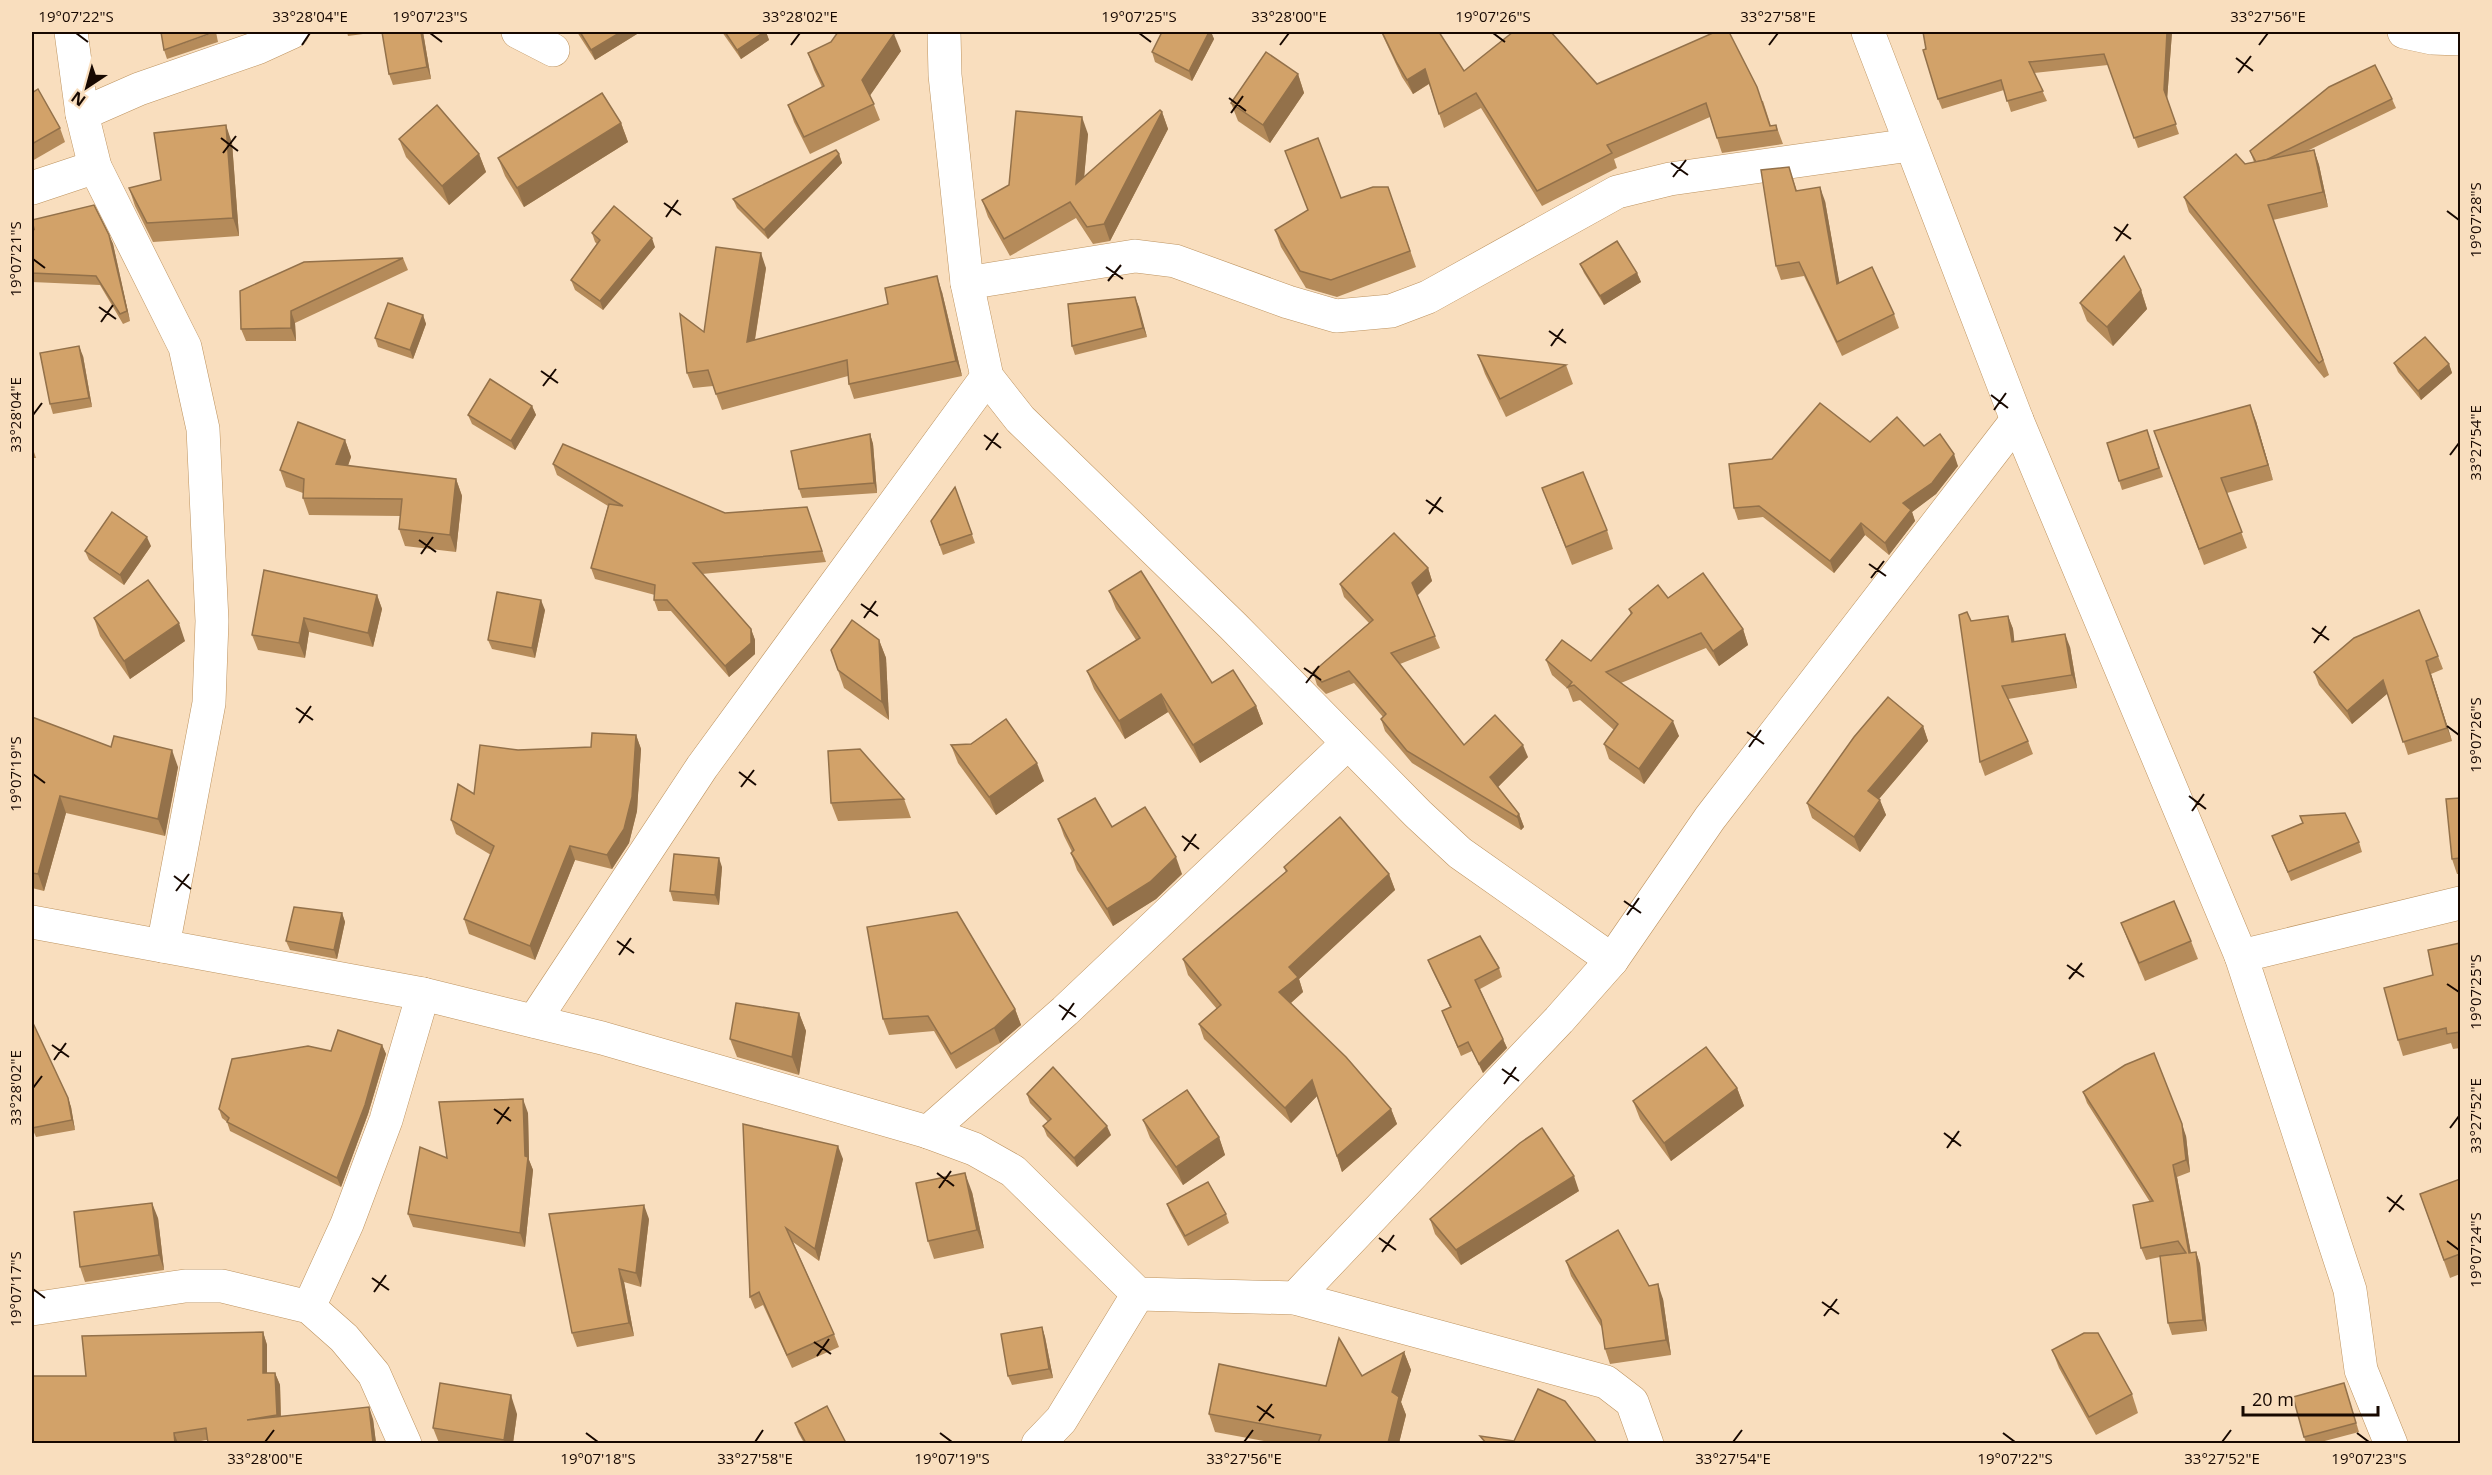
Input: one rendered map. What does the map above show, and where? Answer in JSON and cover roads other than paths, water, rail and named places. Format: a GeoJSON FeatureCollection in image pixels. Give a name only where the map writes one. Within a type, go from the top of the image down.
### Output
{"type":"FeatureCollection","features":[{"type":"Feature","properties":{"kind":"street"},"geometry":{"type":"LineString","coordinates":[[71,32],[82,114],[95,167],[185,347],[204,429],[212,621],[208,703],[163,946]]}},
{"type":"Feature","properties":{"kind":"street"},"geometry":{"type":"LineString","coordinates":[[82,114],[139,89],[257,48],[292,32]]}},
{"type":"Feature","properties":{"kind":"street"},"geometry":{"type":"LineString","coordinates":[[518,32],[553,50]]}},
{"type":"Feature","properties":{"kind":"street"},"geometry":{"type":"LineString","coordinates":[[944,32],[945,75],[967,283],[987,377],[1020,419],[1233,626],[1460,852],[1612,960]]}},
{"type":"Feature","properties":{"kind":"street"},"geometry":{"type":"LineString","coordinates":[[1868,32],[2017,420],[2241,956],[2350,1290],[2361,1370],[2391,1443]]}},
{"type":"Feature","properties":{"kind":"street"},"geometry":{"type":"LineString","coordinates":[[2404,32],[2432,38],[2460,39]]}},
{"type":"Feature","properties":{"kind":"street"},"geometry":{"type":"LineString","coordinates":[[967,283],[1135,256],[1175,261],[1288,302],[1336,316],[1391,311],[1428,297],[1617,192],[1670,179],[1910,145]]}},
{"type":"Feature","properties":{"kind":"street"},"geometry":{"type":"LineString","coordinates":[[32,188],[95,167]]}},
{"type":"Feature","properties":{"kind":"street"},"geometry":{"type":"LineString","coordinates":[[534,1021],[702,767],[987,377]]}},
{"type":"Feature","properties":{"kind":"street"},"geometry":{"type":"LineString","coordinates":[[1295,1298],[1559,1020],[1612,960],[1710,818],[2017,420]]}},
{"type":"Feature","properties":{"kind":"street"},"geometry":{"type":"LineString","coordinates":[[928,1132],[1065,1011],[1348,743]]}},
{"type":"Feature","properties":{"kind":"street"},"geometry":{"type":"LineString","coordinates":[[2241,956],[2460,903]]}},
{"type":"Feature","properties":{"kind":"street"},"geometry":{"type":"LineString","coordinates":[[32,922],[423,994],[602,1038],[928,1132],[974,1149],[1013,1171],[1138,1294],[1295,1298],[1606,1382],[1632,1402],[1647,1443]]}},
{"type":"Feature","properties":{"kind":"street"},"geometry":{"type":"LineString","coordinates":[[309,1307],[347,1224],[386,1120],[423,994]]}},
{"type":"Feature","properties":{"kind":"street"},"geometry":{"type":"LineString","coordinates":[[32,1309],[185,1286],[222,1286],[309,1307],[344,1338],[374,1374],[405,1443]]}},
{"type":"Feature","properties":{"kind":"street"},"geometry":{"type":"LineString","coordinates":[[1038,1443],[1062,1420],[1138,1294]]}}]}
